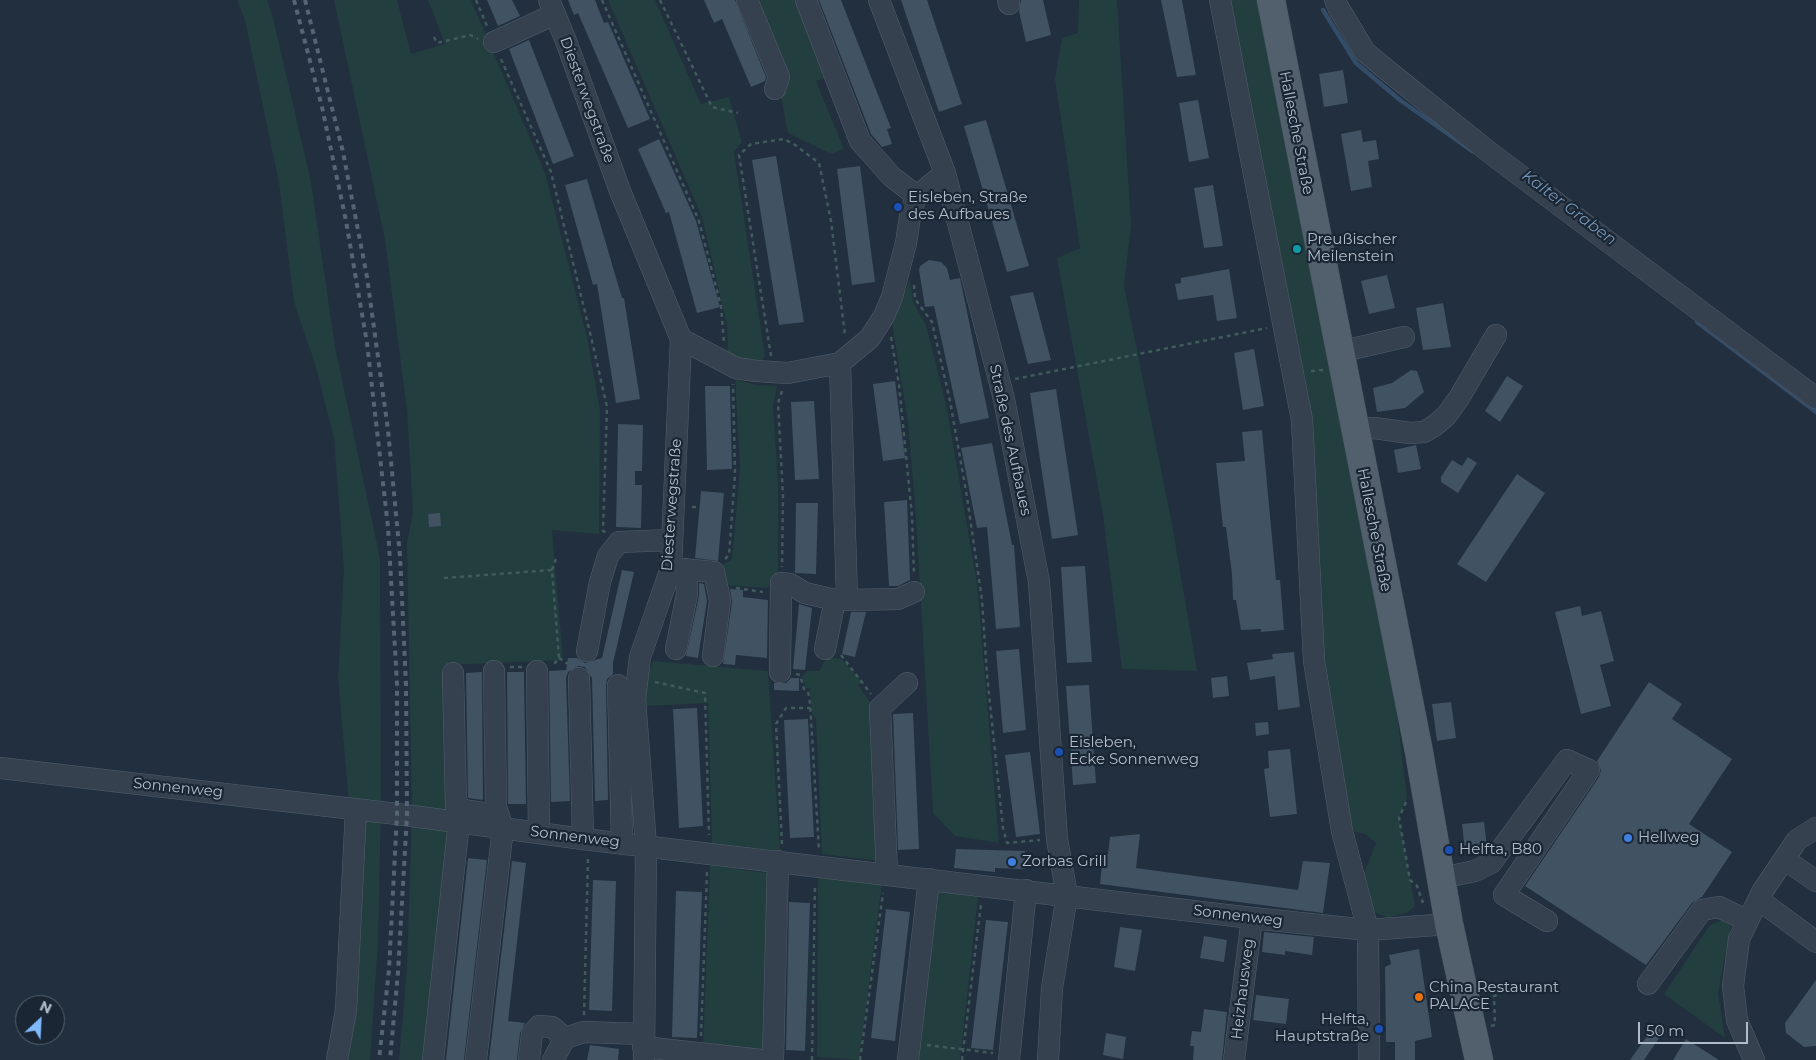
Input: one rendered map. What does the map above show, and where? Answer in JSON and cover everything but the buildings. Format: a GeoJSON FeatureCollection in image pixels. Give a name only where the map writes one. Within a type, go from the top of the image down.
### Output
{"type":"FeatureCollection","features":[{"type":"Feature","properties":{"kind":"main road","name":"Hallesche Straße"},"geometry":{"type":"LineString","coordinates":[[1271,0],[1419,752],[1449,924],[1479,1060]]}},
{"type":"Feature","properties":{"kind":"street"},"geometry":{"type":"LineString","coordinates":[[747,0],[779,78],[775,89]]}},
{"type":"Feature","properties":{"kind":"street"},"geometry":{"type":"LineString","coordinates":[[806,0],[860,141],[892,177],[918,196]]}},
{"type":"Feature","properties":{"kind":"street","name":"Straße des Aufbaues"},"geometry":{"type":"LineString","coordinates":[[880,0],[945,173],[999,383],[1039,582],[1057,838],[1067,895],[1052,988],[1048,1060]]}},
{"type":"Feature","properties":{"kind":"street"},"geometry":{"type":"LineString","coordinates":[[1220,0],[1302,420],[1314,661],[1342,831],[1368,930],[1369,1060]]}},
{"type":"Feature","properties":{"kind":"street"},"geometry":{"type":"LineString","coordinates":[[1336,0],[1338,7],[1365,52],[1393,76],[1489,152],[1816,398]]}},
{"type":"Feature","properties":{"kind":"street"},"geometry":{"type":"LineString","coordinates":[[492,39],[552,7]]}},
{"type":"Feature","properties":{"kind":"street","name":"Diesterwegstraße"},"geometry":{"type":"LineString","coordinates":[[552,7],[620,191],[681,339],[671,540],[678,568],[640,657],[627,681],[635,699],[646,846]]}},
{"type":"Feature","properties":{"kind":"street"},"geometry":{"type":"LineString","coordinates":[[681,339],[732,366],[780,373],[844,360],[870,338],[884,316],[892,297],[906,243],[911,210],[918,196],[945,173]]}},
{"type":"Feature","properties":{"kind":"street"},"geometry":{"type":"LineString","coordinates":[[1354,429],[1374,428],[1424,432],[1434,426],[1446,416],[1459,398],[1496,335]]}},
{"type":"Feature","properties":{"kind":"street"},"geometry":{"type":"LineString","coordinates":[[1339,352],[1404,337]]}},
{"type":"Feature","properties":{"kind":"street"},"geometry":{"type":"LineString","coordinates":[[825,649],[841,600],[844,360]]}},
{"type":"Feature","properties":{"kind":"street"},"geometry":{"type":"LineString","coordinates":[[587,651],[600,582],[608,556],[619,542],[671,540]]}},
{"type":"Feature","properties":{"kind":"street"},"geometry":{"type":"LineString","coordinates":[[678,568],[717,581],[713,656]]}},
{"type":"Feature","properties":{"kind":"street"},"geometry":{"type":"LineString","coordinates":[[676,649],[686,594],[678,568]]}},
{"type":"Feature","properties":{"kind":"street"},"geometry":{"type":"LineString","coordinates":[[780,672],[781,589],[790,584],[804,593],[841,600],[898,599],[914,592]]}},
{"type":"Feature","properties":{"kind":"street"},"geometry":{"type":"LineString","coordinates":[[476,1060],[496,807],[494,671]]}},
{"type":"Feature","properties":{"kind":"street"},"geometry":{"type":"LineString","coordinates":[[537,671],[539,832]]}},
{"type":"Feature","properties":{"kind":"street"},"geometry":{"type":"LineString","coordinates":[[453,673],[456,806],[465,810],[484,813],[493,827]]}},
{"type":"Feature","properties":{"kind":"street"},"geometry":{"type":"LineString","coordinates":[[579,678],[585,839]]}},
{"type":"Feature","properties":{"kind":"street"},"geometry":{"type":"LineString","coordinates":[[622,843],[627,681]]}},
{"type":"Feature","properties":{"kind":"street"},"geometry":{"type":"LineString","coordinates":[[886,874],[880,708],[907,683]]}},
{"type":"Feature","properties":{"kind":"street"},"geometry":{"type":"LineString","coordinates":[[1441,878],[1475,871],[1491,863],[1567,760],[1589,770],[1504,895],[1547,922]]}},
{"type":"Feature","properties":{"kind":"street","name":"Sonnenweg"},"geometry":{"type":"LineString","coordinates":[[0,768],[356,809],[585,839],[1252,918],[1368,930],[1449,924]]}},
{"type":"Feature","properties":{"kind":"street"},"geometry":{"type":"LineString","coordinates":[[337,1060],[346,1010],[356,809]]}},
{"type":"Feature","properties":{"kind":"street"},"geometry":{"type":"LineString","coordinates":[[433,1060],[459,822]]}},
{"type":"Feature","properties":{"kind":"street"},"geometry":{"type":"LineString","coordinates":[[1754,1060],[1738,1020],[1733,986],[1739,938],[1759,900],[1796,840],[1816,828]]}},
{"type":"Feature","properties":{"kind":"street"},"geometry":{"type":"LineString","coordinates":[[643,1047],[646,846]]}},
{"type":"Feature","properties":{"kind":"street"},"geometry":{"type":"LineString","coordinates":[[1784,859],[1816,881]]}},
{"type":"Feature","properties":{"kind":"street"},"geometry":{"type":"LineString","coordinates":[[773,1060],[780,862]]}},
{"type":"Feature","properties":{"kind":"street"},"geometry":{"type":"LineString","coordinates":[[909,1051],[929,879]]}},
{"type":"Feature","properties":{"kind":"street"},"geometry":{"type":"LineString","coordinates":[[1009,1057],[1026,890]]}},
{"type":"Feature","properties":{"kind":"street"},"geometry":{"type":"LineString","coordinates":[[1759,900],[1816,942]]}},
{"type":"Feature","properties":{"kind":"street"},"geometry":{"type":"LineString","coordinates":[[1648,984],[1702,910],[1719,907],[1748,921]]}},
{"type":"Feature","properties":{"kind":"street","name":"Heizhausweg"},"geometry":{"type":"LineString","coordinates":[[1234,1060],[1252,918]]}},
{"type":"Feature","properties":{"kind":"street"},"geometry":{"type":"LineString","coordinates":[[528,1060],[532,1034],[539,1026],[552,1027],[575,1035],[643,1047],[761,1060]]}},
{"type":"Feature","properties":{"kind":"street"},"geometry":{"type":"LineString","coordinates":[[553,1060],[575,1035]]}},
{"type":"Feature","properties":{"kind":"path"},"geometry":{"type":"LineString","coordinates":[[476,0],[551,172],[575,266],[607,407],[604,531],[619,542]]}},
{"type":"Feature","properties":{"kind":"path"},"geometry":{"type":"LineString","coordinates":[[602,0],[699,221],[721,306],[724,351],[732,366],[736,474],[729,555],[717,581],[728,587],[781,589],[783,495],[778,403],[780,373],[739,154],[751,144],[784,139],[795,144],[819,163],[831,221],[844,360]]}},
{"type":"Feature","properties":{"kind":"path"},"geometry":{"type":"LineString","coordinates":[[660,0],[712,107],[738,113]]}},
{"type":"Feature","properties":{"kind":"path"},"geometry":{"type":"LineString","coordinates":[[434,37],[437,43],[470,35],[482,40],[492,39]]}},
{"type":"Feature","properties":{"kind":"path"},"geometry":{"type":"LineString","coordinates":[[914,280],[916,299],[932,322],[950,401],[967,497],[982,600],[987,674],[1003,828],[1007,843],[1057,838]]}},
{"type":"Feature","properties":{"kind":"path"},"geometry":{"type":"LineString","coordinates":[[884,316],[889,327],[899,385],[912,516],[914,592]]}},
{"type":"Feature","properties":{"kind":"path"},"geometry":{"type":"LineString","coordinates":[[999,383],[1283,325]]}},
{"type":"Feature","properties":{"kind":"path"},"geometry":{"type":"LineString","coordinates":[[537,671],[541,666],[552,664],[559,658],[552,570],[556,560]]}},
{"type":"Feature","properties":{"kind":"path"},"geometry":{"type":"LineString","coordinates":[[444,578],[552,570]]}},
{"type":"Feature","properties":{"kind":"path"},"geometry":{"type":"LineString","coordinates":[[825,649],[842,656],[862,680],[880,708]]}},
{"type":"Feature","properties":{"kind":"path"},"geometry":{"type":"LineString","coordinates":[[780,672],[800,675],[804,689],[808,691],[810,708],[818,866],[812,1060]]}},
{"type":"Feature","properties":{"kind":"path"},"geometry":{"type":"LineString","coordinates":[[627,681],[705,693],[709,853],[701,1054]]}},
{"type":"Feature","properties":{"kind":"path"},"geometry":{"type":"LineString","coordinates":[[780,862],[776,724],[786,708],[810,708]]}},
{"type":"Feature","properties":{"kind":"path"},"geometry":{"type":"LineString","coordinates":[[575,1035],[585,839]]}},
{"type":"Feature","properties":{"kind":"path"},"geometry":{"type":"LineString","coordinates":[[860,1060],[886,874]]}},
{"type":"Feature","properties":{"kind":"path"},"geometry":{"type":"LineString","coordinates":[[962,1060],[983,885]]}},
{"type":"Feature","properties":{"kind":"path"},"geometry":{"type":"LineString","coordinates":[[909,1051],[963,1049],[1009,1057]]}},
{"type":"Feature","properties":{"kind":"green space"},"geometry":{"type":"Polygon","coordinates":[[[237,0],[267,0],[272,14],[311,182],[335,347],[380,558],[381,808],[378,942],[370,1060],[343,1060],[349,804],[338,677],[344,569],[334,438],[315,364],[294,302],[279,183],[245,20],[237,0]]]}},
{"type":"Feature","properties":{"kind":"green space"},"geometry":{"type":"Polygon","coordinates":[[[334,0],[397,0],[411,54],[445,44],[428,0],[471,0],[545,173],[587,337],[600,410],[599,534],[552,530],[563,660],[446,665],[451,815],[427,1060],[399,1060],[407,967],[412,812],[407,543],[413,512],[407,410],[385,240],[334,0]]]}},
{"type":"Feature","properties":{"kind":"green space"},"geometry":{"type":"Polygon","coordinates":[[[608,0],[655,0],[701,104],[729,97],[742,142],[734,152],[765,356],[761,362],[745,360],[728,352],[727,325],[702,217],[608,0]]]}},
{"type":"Feature","properties":{"kind":"green space"},"geometry":{"type":"Polygon","coordinates":[[[753,0],[799,0],[830,76],[816,81],[844,149],[831,154],[788,133],[780,92],[753,0]]]}},
{"type":"Feature","properties":{"kind":"green space"},"geometry":{"type":"Polygon","coordinates":[[[1079,0],[1117,0],[1131,225],[1124,286],[1172,524],[1197,671],[1122,669],[1103,515],[1057,258],[1080,248],[1055,79],[1062,38],[1078,33],[1079,0]]]}},
{"type":"Feature","properties":{"kind":"green space"},"geometry":{"type":"Polygon","coordinates":[[[1229,0],[1263,0],[1390,656],[1407,798],[1399,818],[1415,906],[1408,912],[1388,918],[1374,912],[1363,875],[1376,843],[1365,834],[1349,830],[1322,683],[1309,419],[1229,0]]]}},
{"type":"Feature","properties":{"kind":"green space"},"geometry":{"type":"Polygon","coordinates":[[[910,279],[913,302],[926,325],[947,409],[977,583],[999,843],[955,836],[933,813],[916,518],[908,422],[892,323],[910,279]]]}},
{"type":"Feature","properties":{"kind":"green space"},"geometry":{"type":"Polygon","coordinates":[[[735,379],[756,385],[777,386],[773,406],[778,483],[778,572],[767,588],[721,585],[721,566],[732,559],[740,468],[735,379]]]}},
{"type":"Feature","properties":{"kind":"green space"},"geometry":{"type":"Polygon","coordinates":[[[827,657],[842,659],[862,682],[858,685],[876,710],[881,861],[822,854],[816,720],[812,714],[810,688],[806,688],[802,676],[807,671],[819,671],[827,657]]]}},
{"type":"Feature","properties":{"kind":"green space"},"geometry":{"type":"Polygon","coordinates":[[[653,661],[768,671],[780,851],[712,843],[708,703],[645,706],[647,678],[653,661]]]}},
{"type":"Feature","properties":{"kind":"green space"},"geometry":{"type":"Polygon","coordinates":[[[710,865],[773,874],[766,1056],[703,1049],[710,865]]]}},
{"type":"Feature","properties":{"kind":"green space"},"geometry":{"type":"Polygon","coordinates":[[[818,877],[882,883],[859,1060],[817,1057],[818,877]]]}},
{"type":"Feature","properties":{"kind":"green space"},"geometry":{"type":"Polygon","coordinates":[[[933,890],[978,897],[960,1060],[912,1060],[933,890]]]}},
{"type":"Feature","properties":{"kind":"green space"},"geometry":{"type":"Polygon","coordinates":[[[1722,920],[1731,926],[1718,993],[1725,1038],[1664,994],[1709,926],[1722,920]]]}},
{"type":"Feature","properties":{"kind":"waterway","name":"Kalter Graben"},"geometry":{"type":"LineString","coordinates":[[1323,10],[1356,63],[1400,100],[1472,151]]}},
{"type":"Feature","properties":{"kind":"waterway","name":"Kalter Graben"},"geometry":{"type":"LineString","coordinates":[[1697,322],[1816,412]]}},
{"type":"Feature","properties":{"kind":"railway"},"geometry":{"type":"LineString","coordinates":[[294,0],[322,107],[346,221],[367,343],[388,527],[397,684],[397,814],[389,970],[379,1060]]}},
{"type":"Feature","properties":{"kind":"railway"},"geometry":{"type":"LineString","coordinates":[[305,0],[343,152],[367,277],[388,430],[400,556],[406,685],[407,815],[398,972],[390,1060]]}},
{"type":"Feature","properties":{"kind":"place","name":"Eisleben, Straße des Aufbaues"},"geometry":{"type":"Point","coordinates":[898,207]}},
{"type":"Feature","properties":{"kind":"place","name":"Preußischer Meilenstein"},"geometry":{"type":"Point","coordinates":[1297,249]}},
{"type":"Feature","properties":{"kind":"place","name":"Eisleben, Ecke Sonnenweg"},"geometry":{"type":"Point","coordinates":[1059,752]}},
{"type":"Feature","properties":{"kind":"place","name":"Hellweg"},"geometry":{"type":"Point","coordinates":[1628,838]}},
{"type":"Feature","properties":{"kind":"place","name":"Helfta, B80"},"geometry":{"type":"Point","coordinates":[1449,850]}},
{"type":"Feature","properties":{"kind":"place","name":"Zorbas Grill"},"geometry":{"type":"Point","coordinates":[1012,862]}},
{"type":"Feature","properties":{"kind":"place","name":"China Restaurant PALACE"},"geometry":{"type":"Point","coordinates":[1419,997]}},
{"type":"Feature","properties":{"kind":"place","name":"Helfta, Hauptstraße"},"geometry":{"type":"Point","coordinates":[1379,1029]}}]}
